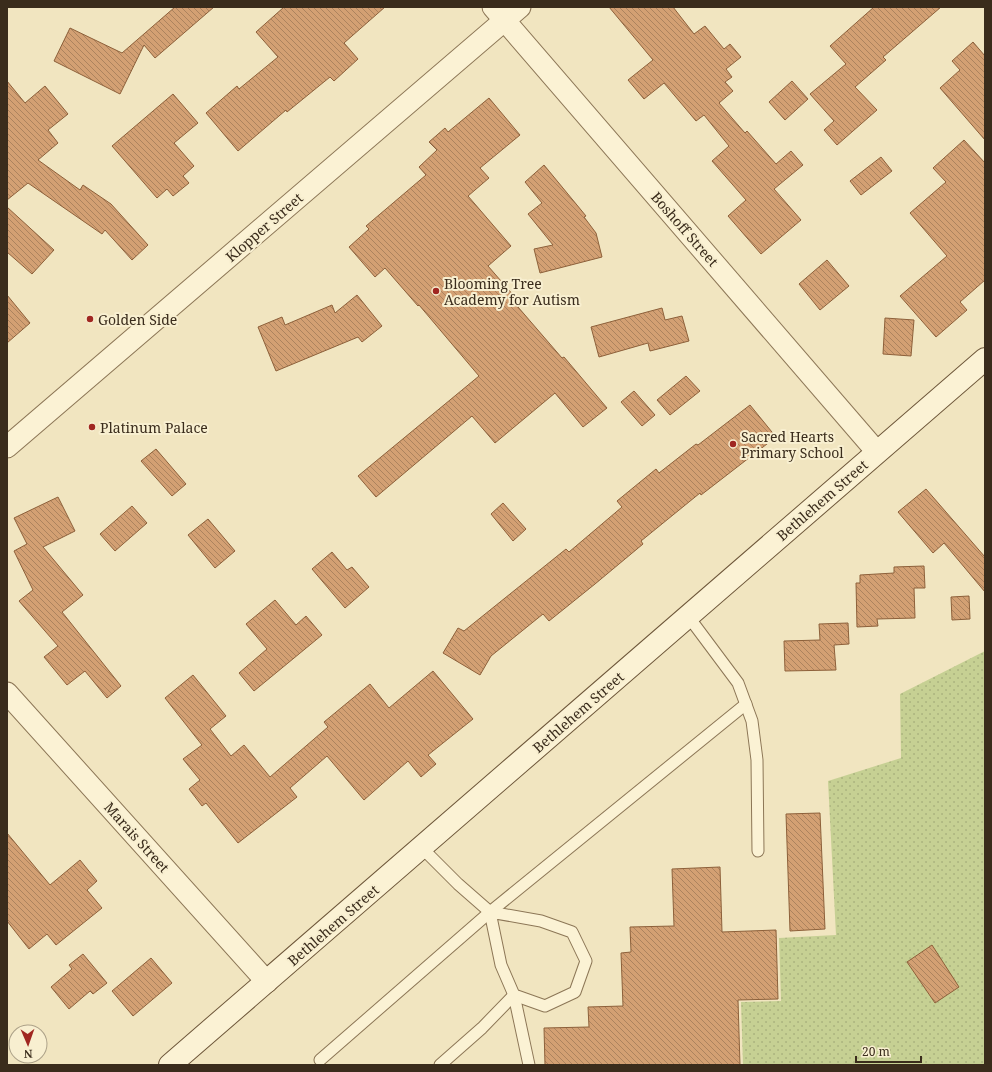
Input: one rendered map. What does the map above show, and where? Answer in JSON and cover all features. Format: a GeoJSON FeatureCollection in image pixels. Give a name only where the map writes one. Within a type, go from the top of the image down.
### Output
{"type":"FeatureCollection","features":[{"type":"Feature","properties":{"kind":"main road","name":"Bethlehem Street"},"geometry":{"type":"LineString","coordinates":[[170,1065],[985,359]]}},
{"type":"Feature","properties":{"kind":"street","name":"Klopper Street"},"geometry":{"type":"LineString","coordinates":[[7,447],[499,14],[520,7]]}},
{"type":"Feature","properties":{"kind":"street","name":"Boshoff Street"},"geometry":{"type":"LineString","coordinates":[[499,14],[877,452]]}},
{"type":"Feature","properties":{"kind":"street","name":"Marais Street"},"geometry":{"type":"LineString","coordinates":[[7,693],[267,982]]}},
{"type":"Feature","properties":{"kind":"lane"},"geometry":{"type":"LineString","coordinates":[[688,616],[738,683],[752,721],[757,760],[758,851]]}},
{"type":"Feature","properties":{"kind":"lane"},"geometry":{"type":"LineString","coordinates":[[320,1060],[490,912],[746,704]]}},
{"type":"Feature","properties":{"kind":"lane"},"geometry":{"type":"LineString","coordinates":[[422,848],[458,884],[490,912],[542,921],[572,932],[586,961],[575,992],[545,1006],[514,995]]}},
{"type":"Feature","properties":{"kind":"lane"},"geometry":{"type":"LineString","coordinates":[[490,912],[500,965],[514,995],[530,1065]]}},
{"type":"Feature","properties":{"kind":"lane"},"geometry":{"type":"LineString","coordinates":[[440,1065],[482,1028],[514,995]]}},
{"type":"Feature","properties":{"kind":"green space"},"geometry":{"type":"Polygon","coordinates":[[[985,651],[985,1065],[743,1065],[741,1002],[781,1001],[779,938],[836,935],[828,781],[901,758],[900,694],[985,651]]]}},
{"type":"Feature","properties":{"kind":"building"},"geometry":{"type":"Polygon","coordinates":[[[175,7],[214,7],[155,58],[144,45],[120,94],[54,61],[70,28],[122,53],[175,7]]]}},
{"type":"Feature","properties":{"kind":"building"},"geometry":{"type":"Polygon","coordinates":[[[284,7],[385,7],[344,43],[358,59],[334,81],[330,77],[287,112],[286,110],[238,151],[206,113],[237,86],[239,89],[278,57],[256,32],[284,7]]]}},
{"type":"Feature","properties":{"kind":"building"},"geometry":{"type":"Polygon","coordinates":[[[609,7],[673,7],[694,34],[705,26],[724,49],[730,44],[741,57],[726,69],[732,77],[725,82],[733,91],[719,103],[745,133],[747,131],[776,164],[791,151],[803,165],[774,189],[801,220],[761,254],[728,216],[746,200],[712,161],[729,146],[704,115],[696,121],[664,83],[644,99],[628,80],[653,60],[609,7]]]}},
{"type":"Feature","properties":{"kind":"building"},"geometry":{"type":"Polygon","coordinates":[[[874,7],[941,7],[883,57],[886,60],[855,87],[877,110],[837,145],[824,130],[834,121],[810,94],[846,64],[830,46],[874,7]]]}},
{"type":"Feature","properties":{"kind":"building"},"geometry":{"type":"Polygon","coordinates":[[[973,42],[985,56],[985,140],[940,88],[960,70],[952,61],[973,42]]]}},
{"type":"Feature","properties":{"kind":"building"},"geometry":{"type":"Polygon","coordinates":[[[7,81],[25,103],[45,86],[68,114],[48,130],[58,143],[38,160],[80,190],[83,185],[111,204],[148,245],[132,260],[105,230],[102,234],[28,183],[7,200],[7,81]]]}},
{"type":"Feature","properties":{"kind":"building"},"geometry":{"type":"Polygon","coordinates":[[[792,81],[808,99],[785,120],[769,102],[792,81]]]}},
{"type":"Feature","properties":{"kind":"building"},"geometry":{"type":"Polygon","coordinates":[[[173,94],[198,123],[174,143],[194,166],[183,176],[189,183],[173,196],[167,189],[157,198],[112,146],[173,94]]]}},
{"type":"Feature","properties":{"kind":"building"},"geometry":{"type":"Polygon","coordinates":[[[489,98],[520,135],[480,168],[489,178],[468,196],[511,246],[488,266],[521,304],[518,307],[562,358],[564,357],[607,408],[583,427],[555,393],[495,443],[472,416],[376,497],[358,476],[479,376],[419,305],[418,306],[385,268],[375,277],[349,247],[369,229],[366,226],[426,175],[419,167],[437,150],[429,142],[445,128],[448,132],[489,98]]]}},
{"type":"Feature","properties":{"kind":"building"},"geometry":{"type":"Polygon","coordinates":[[[964,140],[985,163],[985,280],[960,302],[967,310],[936,337],[900,296],[947,256],[910,213],[946,182],[933,168],[964,140]]]}},
{"type":"Feature","properties":{"kind":"building"},"geometry":{"type":"Polygon","coordinates":[[[881,157],[892,171],[861,195],[850,181],[881,157]]]}},
{"type":"Feature","properties":{"kind":"building"},"geometry":{"type":"Polygon","coordinates":[[[544,165],[586,216],[584,217],[596,233],[602,257],[540,273],[534,249],[553,245],[528,214],[542,203],[525,182],[544,165]]]}},
{"type":"Feature","properties":{"kind":"building"},"geometry":{"type":"Polygon","coordinates":[[[7,207],[54,250],[32,274],[7,252],[7,207]]]}},
{"type":"Feature","properties":{"kind":"building"},"geometry":{"type":"Polygon","coordinates":[[[827,260],[849,286],[820,310],[799,284],[827,260]]]}},
{"type":"Feature","properties":{"kind":"building"},"geometry":{"type":"Polygon","coordinates":[[[7,295],[30,323],[7,343],[7,295]]]}},
{"type":"Feature","properties":{"kind":"building"},"geometry":{"type":"Polygon","coordinates":[[[357,295],[382,326],[362,342],[358,337],[276,371],[258,327],[282,317],[285,325],[332,305],[335,313],[357,295]]]}},
{"type":"Feature","properties":{"kind":"building"},"geometry":{"type":"Polygon","coordinates":[[[662,308],[665,320],[682,316],[689,341],[650,351],[648,343],[599,357],[591,327],[662,308]]]}},
{"type":"Feature","properties":{"kind":"building"},"geometry":{"type":"Polygon","coordinates":[[[885,318],[914,320],[911,356],[883,354],[885,318]]]}},
{"type":"Feature","properties":{"kind":"building"},"geometry":{"type":"Polygon","coordinates":[[[686,376],[700,391],[670,415],[657,400],[686,376]]]}},
{"type":"Feature","properties":{"kind":"building"},"geometry":{"type":"Polygon","coordinates":[[[634,391],[655,415],[642,426],[621,402],[634,391]]]}},
{"type":"Feature","properties":{"kind":"building"},"geometry":{"type":"Polygon","coordinates":[[[750,405],[776,437],[701,495],[700,493],[641,541],[643,544],[595,584],[549,621],[543,614],[491,656],[480,675],[443,653],[458,628],[464,631],[566,549],[569,552],[622,507],[617,501],[656,469],[659,473],[750,405]]]}},
{"type":"Feature","properties":{"kind":"building"},"geometry":{"type":"Polygon","coordinates":[[[156,449],[186,484],[172,496],[141,461],[156,449]]]}},
{"type":"Feature","properties":{"kind":"building"},"geometry":{"type":"Polygon","coordinates":[[[926,489],[985,557],[985,592],[944,543],[933,553],[898,512],[926,489]]]}},
{"type":"Feature","properties":{"kind":"building"},"geometry":{"type":"Polygon","coordinates":[[[58,497],[75,531],[43,547],[83,595],[62,612],[121,686],[107,698],[85,671],[67,685],[44,657],[58,646],[19,601],[33,590],[14,551],[27,544],[14,518],[58,497]]]}},
{"type":"Feature","properties":{"kind":"building"},"geometry":{"type":"Polygon","coordinates":[[[503,503],[526,529],[513,541],[491,514],[503,503]]]}},
{"type":"Feature","properties":{"kind":"building"},"geometry":{"type":"Polygon","coordinates":[[[132,506],[147,523],[115,551],[100,534],[132,506]]]}},
{"type":"Feature","properties":{"kind":"building"},"geometry":{"type":"Polygon","coordinates":[[[208,519],[235,551],[215,568],[188,535],[208,519]]]}},
{"type":"Feature","properties":{"kind":"building"},"geometry":{"type":"Polygon","coordinates":[[[332,552],[347,570],[352,567],[369,587],[345,608],[312,569],[332,552]]]}},
{"type":"Feature","properties":{"kind":"building"},"geometry":{"type":"Polygon","coordinates":[[[924,566],[925,588],[914,588],[915,618],[877,619],[878,626],[857,627],[856,583],[860,583],[860,575],[894,573],[894,567],[924,566]]]}},
{"type":"Feature","properties":{"kind":"building"},"geometry":{"type":"Polygon","coordinates":[[[969,596],[970,619],[952,620],[951,597],[969,596]]]}},
{"type":"Feature","properties":{"kind":"building"},"geometry":{"type":"Polygon","coordinates":[[[275,600],[296,625],[306,616],[322,635],[254,691],[239,673],[267,649],[246,624],[275,600]]]}},
{"type":"Feature","properties":{"kind":"building"},"geometry":{"type":"Polygon","coordinates":[[[848,623],[849,644],[834,645],[836,670],[785,671],[784,641],[820,640],[819,624],[848,623]]]}},
{"type":"Feature","properties":{"kind":"building"},"geometry":{"type":"Polygon","coordinates":[[[433,671],[473,719],[428,755],[436,764],[421,777],[408,761],[364,800],[327,756],[290,788],[297,797],[238,843],[206,803],[202,806],[189,789],[200,780],[183,759],[202,745],[165,698],[193,675],[226,716],[210,729],[231,756],[244,745],[270,777],[328,727],[324,722],[370,684],[389,708],[433,671]]]}},
{"type":"Feature","properties":{"kind":"building"},"geometry":{"type":"Polygon","coordinates":[[[820,813],[825,929],[790,931],[786,814],[820,813]]]}},
{"type":"Feature","properties":{"kind":"building"},"geometry":{"type":"Polygon","coordinates":[[[7,833],[50,885],[80,860],[97,881],[87,890],[102,908],[56,945],[47,934],[29,949],[7,921],[7,833]]]}},
{"type":"Feature","properties":{"kind":"building"},"geometry":{"type":"Polygon","coordinates":[[[720,867],[722,932],[776,930],[778,999],[738,1000],[740,1065],[545,1065],[544,1028],[589,1027],[588,1007],[623,1006],[621,953],[631,952],[630,927],[674,926],[672,869],[720,867]]]}},
{"type":"Feature","properties":{"kind":"building"},"geometry":{"type":"Polygon","coordinates":[[[932,945],[959,987],[935,1003],[907,962],[932,945]]]}},
{"type":"Feature","properties":{"kind":"building"},"geometry":{"type":"Polygon","coordinates":[[[83,954],[107,983],[93,994],[90,991],[69,1009],[51,987],[72,969],[69,965],[83,954]]]}},
{"type":"Feature","properties":{"kind":"building"},"geometry":{"type":"Polygon","coordinates":[[[151,958],[172,983],[133,1016],[112,991],[151,958]]]}},
{"type":"Feature","properties":{"kind":"place","name":"Blooming Tree Academy for Autism"},"geometry":{"type":"Point","coordinates":[436,291]}},
{"type":"Feature","properties":{"kind":"place","name":"Golden Side"},"geometry":{"type":"Point","coordinates":[90,319]}},
{"type":"Feature","properties":{"kind":"place","name":"Platinum Palace"},"geometry":{"type":"Point","coordinates":[92,427]}},
{"type":"Feature","properties":{"kind":"place","name":"Sacred Hearts Primary School"},"geometry":{"type":"Point","coordinates":[733,444]}}]}
